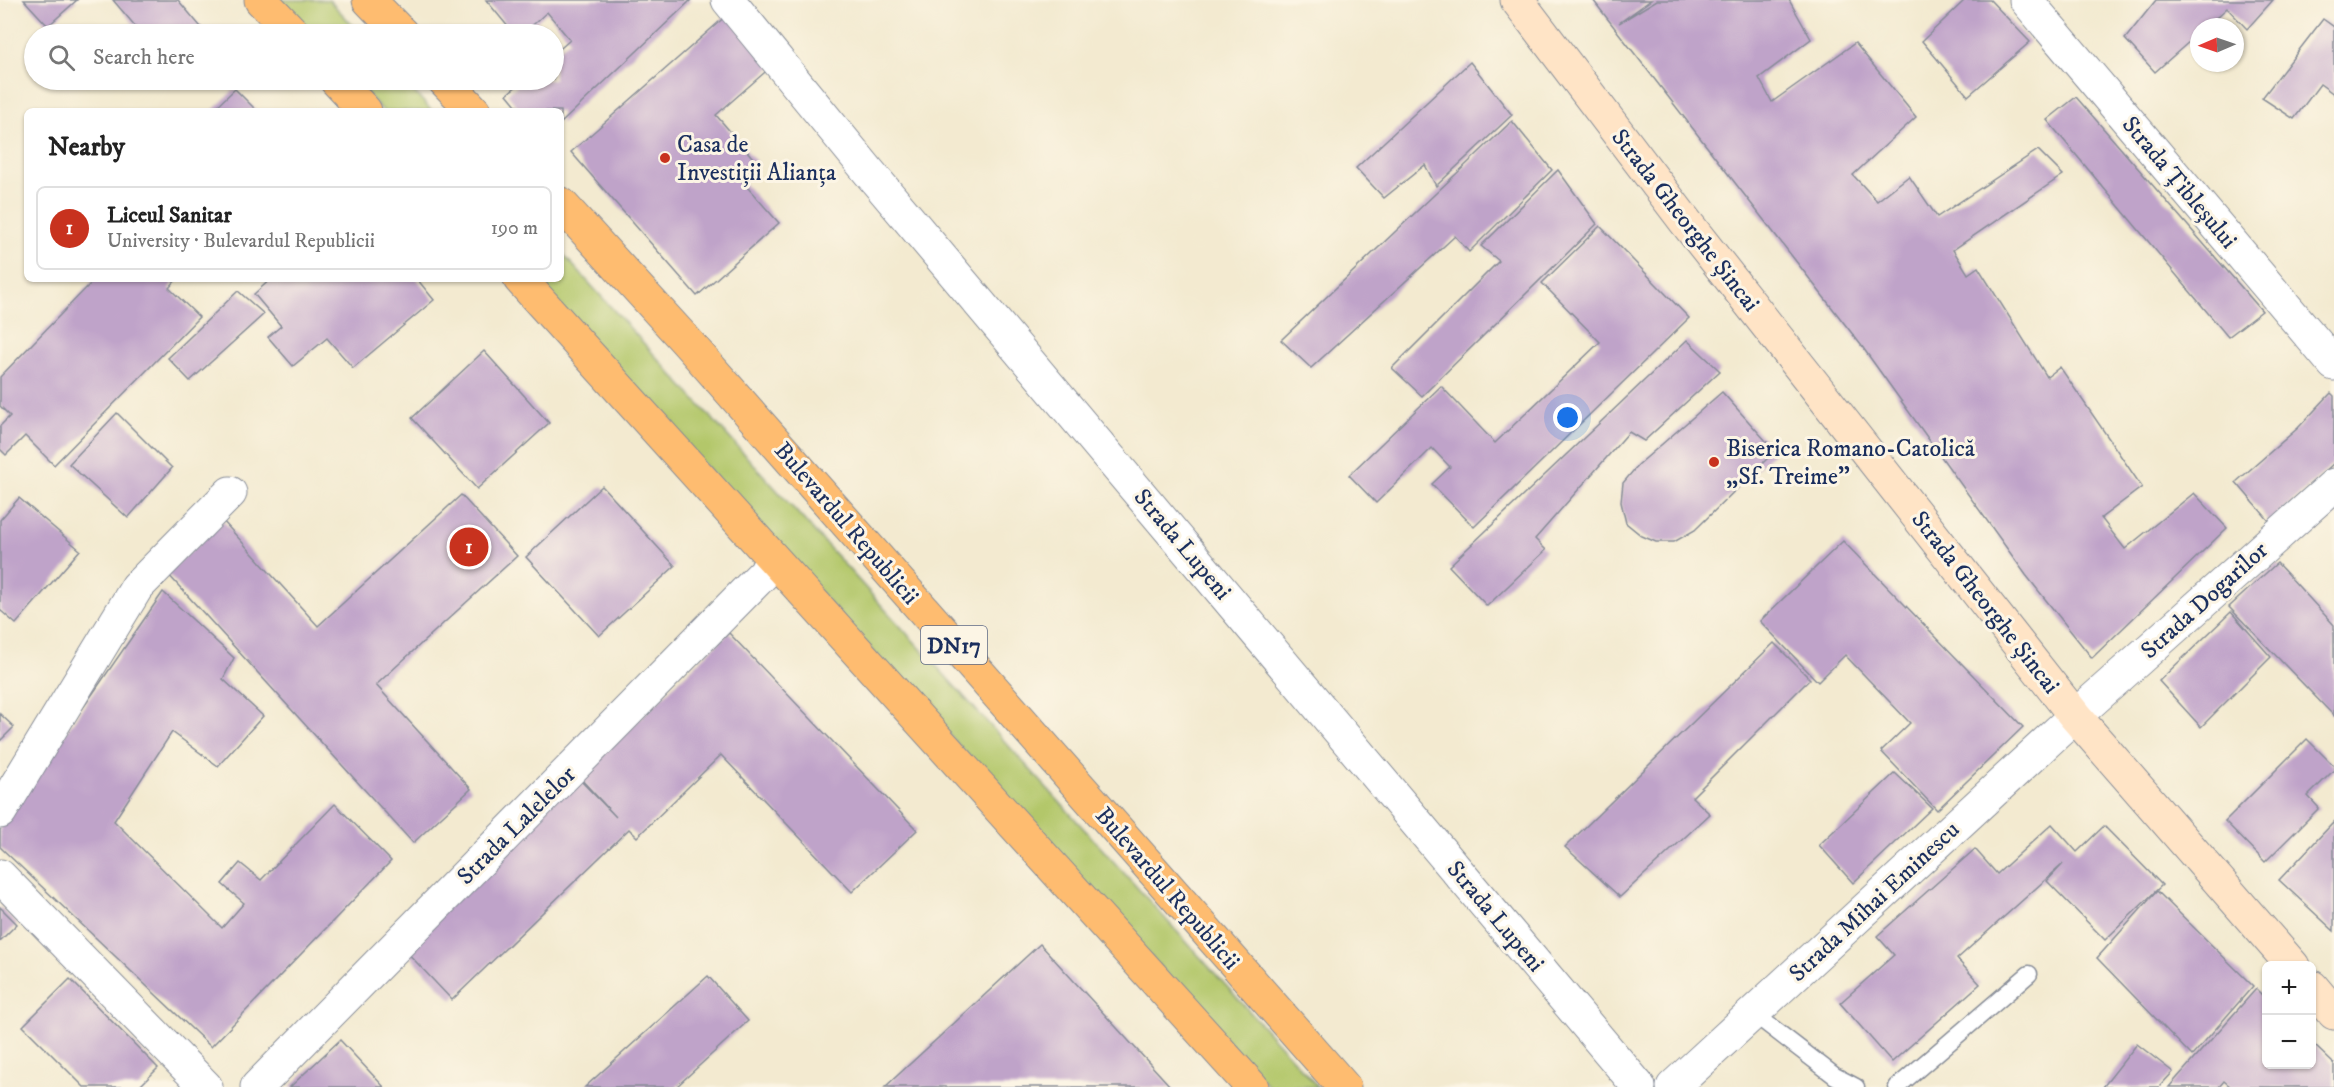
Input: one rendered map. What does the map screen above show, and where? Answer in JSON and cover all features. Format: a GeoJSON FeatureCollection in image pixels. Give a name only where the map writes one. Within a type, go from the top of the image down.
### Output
{"type":"FeatureCollection","features":[{"type":"Feature","properties":{"kind":"main road"},"geometry":{"type":"LineString","coordinates":[[261,0],[284,24]]}},
{"type":"Feature","properties":{"kind":"main road"},"geometry":{"type":"LineString","coordinates":[[369,0],[392,24]]}},
{"type":"Feature","properties":{"kind":"main road"},"geometry":{"type":"LineString","coordinates":[[345,90],[362,108]]}},
{"type":"Feature","properties":{"kind":"main road"},"geometry":{"type":"LineString","coordinates":[[454,90],[471,108]]}},
{"type":"Feature","properties":{"kind":"main road","name":"Bulevardul Republicii"},"geometry":{"type":"LineString","coordinates":[[564,207],[687,342],[1344,1087]]}},
{"type":"Feature","properties":{"kind":"main road"},"geometry":{"type":"LineString","coordinates":[[523,282],[774,563],[1252,1087]]}},
{"type":"Feature","properties":{"kind":"street","name":"Strada Lupeni"},"geometry":{"type":"LineString","coordinates":[[728,0],[884,190],[1640,1087]]}},
{"type":"Feature","properties":{"kind":"street","name":"Strada Gheorghe Șincai"},"geometry":{"type":"LineString","coordinates":[[1517,0],[1685,221],[2075,716],[2289,961]]}},
{"type":"Feature","properties":{"kind":"street","name":"Strada Țibleșului"},"geometry":{"type":"LineString","coordinates":[[2026,0],[2334,363]]}},
{"type":"Feature","properties":{"kind":"street","name":"Strada Dogarilor"},"geometry":{"type":"LineString","coordinates":[[2075,716],[2334,485]]}},
{"type":"Feature","properties":{"kind":"street"},"geometry":{"type":"LineString","coordinates":[[0,812],[137,587],[230,493]]}},
{"type":"Feature","properties":{"kind":"street","name":"Strada Lalelelor"},"geometry":{"type":"LineString","coordinates":[[257,1087],[774,563]]}},
{"type":"Feature","properties":{"kind":"street","name":"Strada Mihai Eminescu"},"geometry":{"type":"LineString","coordinates":[[1673,1087],[2075,716]]}},
{"type":"Feature","properties":{"kind":"street"},"geometry":{"type":"LineString","coordinates":[[0,876],[206,1087]]}},
{"type":"Feature","properties":{"kind":"street"},"geometry":{"type":"LineString","coordinates":[[2316,992],[2334,1013]]}},
{"type":"Feature","properties":{"kind":"lane"},"geometry":{"type":"LineString","coordinates":[[1897,1087],[2029,974]]}},
{"type":"Feature","properties":{"kind":"lane"},"geometry":{"type":"LineString","coordinates":[[1753,1013],[1835,1076],[1856,1087]]}},
{"type":"Feature","properties":{"kind":"green space"},"geometry":{"type":"Polygon","coordinates":[[[280,0],[329,0],[352,24],[303,24],[280,0]]]}},
{"type":"Feature","properties":{"kind":"green space"},"geometry":{"type":"Polygon","coordinates":[[[363,90],[412,90],[429,108],[380,108],[363,90]]]}},
{"type":"Feature","properties":{"kind":"green space"},"geometry":{"type":"Polygon","coordinates":[[[564,255],[1318,1087],[1269,1087],[538,282],[564,282],[564,255]]]}},
{"type":"Feature","properties":{"kind":"building"},"geometry":{"type":"Polygon","coordinates":[[[24,0],[77,0],[50,24],[46,24],[24,0]]]}},
{"type":"Feature","properties":{"kind":"building"},"geometry":{"type":"Polygon","coordinates":[[[113,0],[178,0],[198,24],[133,24],[113,0]]]}},
{"type":"Feature","properties":{"kind":"building"},"geometry":{"type":"Polygon","coordinates":[[[486,0],[691,0],[564,120],[564,108],[519,108],[507,94],[512,90],[564,90],[564,45],[570,40],[564,33],[564,24],[557,24],[547,12],[534,24],[506,24],[486,0]]]}},
{"type":"Feature","properties":{"kind":"building"},"geometry":{"type":"Polygon","coordinates":[[[1593,0],[1651,0],[1619,23],[1657,0],[1789,0],[1811,39],[1759,78],[1772,102],[1855,43],[1916,117],[1853,175],[1877,201],[1909,176],[1937,217],[2038,150],[2063,175],[1953,250],[1968,274],[1978,267],[2047,377],[2060,367],[2142,487],[2101,518],[2125,549],[2194,493],[2227,528],[2092,658],[2026,575],[1861,345],[1593,0]]]}},
{"type":"Feature","properties":{"kind":"building"},"geometry":{"type":"Polygon","coordinates":[[[1965,0],[1990,0],[2030,42],[1968,96],[1922,41],[1965,0]]]}},
{"type":"Feature","properties":{"kind":"building"},"geometry":{"type":"Polygon","coordinates":[[[2156,0],[2273,0],[2247,29],[2244,26],[2244,18],[2237,18],[2227,8],[2216,18],[2190,18],[2190,41],[2155,72],[2125,39],[2156,0]]]}},
{"type":"Feature","properties":{"kind":"building","name":"Casa de Investiții Alianța"},"geometry":{"type":"Polygon","coordinates":[[[727,15],[772,66],[716,115],[758,164],[740,179],[779,223],[697,296],[571,152],[727,15]]]}},
{"type":"Feature","properties":{"kind":"building"},"geometry":{"type":"Polygon","coordinates":[[[2323,19],[2334,27],[2334,94],[2320,84],[2294,119],[2262,98],[2323,19]]]}},
{"type":"Feature","properties":{"kind":"building"},"geometry":{"type":"Polygon","coordinates":[[[1470,62],[1512,115],[1436,186],[1425,165],[1384,198],[1356,168],[1470,62]]]}},
{"type":"Feature","properties":{"kind":"building"},"geometry":{"type":"Polygon","coordinates":[[[236,90],[254,108],[215,108],[236,90]]]}},
{"type":"Feature","properties":{"kind":"building"},"geometry":{"type":"Polygon","coordinates":[[[2076,97],[2262,311],[2228,337],[2047,120],[2076,97]]]}},
{"type":"Feature","properties":{"kind":"building"},"geometry":{"type":"Polygon","coordinates":[[[1512,121],[1552,170],[1469,252],[1455,236],[1311,368],[1281,340],[1512,121]]]}},
{"type":"Feature","properties":{"kind":"building"},"geometry":{"type":"Polygon","coordinates":[[[1558,170],[1597,224],[1422,396],[1392,368],[1499,261],[1481,246],[1558,170]]]}},
{"type":"Feature","properties":{"kind":"building"},"geometry":{"type":"Polygon","coordinates":[[[1600,226],[1689,318],[1474,527],[1432,484],[1450,467],[1432,448],[1376,503],[1349,475],[1441,386],[1495,443],[1600,342],[1542,283],[1600,226]]]}},
{"type":"Feature","properties":{"kind":"building"},"geometry":{"type":"Polygon","coordinates":[[[92,282],[174,282],[169,288],[199,317],[54,465],[25,436],[6,455],[0,449],[0,426],[10,416],[0,406],[0,377],[92,282]]]}},
{"type":"Feature","properties":{"kind":"building"},"geometry":{"type":"Polygon","coordinates":[[[268,282],[419,282],[434,300],[353,368],[327,338],[293,366],[268,337],[281,326],[254,294],[268,282]]]}},
{"type":"Feature","properties":{"kind":"building"},"geometry":{"type":"Polygon","coordinates":[[[238,291],[264,314],[190,381],[168,358],[238,291]]]}},
{"type":"Feature","properties":{"kind":"building"},"geometry":{"type":"Polygon","coordinates":[[[1687,340],[1720,371],[1644,441],[1629,432],[1535,539],[1546,550],[1487,606],[1449,566],[1687,340]]]}},
{"type":"Feature","properties":{"kind":"building"},"geometry":{"type":"Polygon","coordinates":[[[484,351],[549,423],[477,489],[412,418],[484,351]]]}},
{"type":"Feature","properties":{"kind":"building"},"geometry":{"type":"Polygon","coordinates":[[[1722,392],[1775,451],[1695,530],[1674,542],[1656,542],[1642,536],[1626,523],[1621,502],[1623,483],[1638,465],[1722,392]]]}},
{"type":"Feature","properties":{"kind":"building"},"geometry":{"type":"Polygon","coordinates":[[[2331,393],[2334,396],[2334,463],[2270,522],[2236,482],[2298,428],[2331,393]]]}},
{"type":"Feature","properties":{"kind":"building"},"geometry":{"type":"Polygon","coordinates":[[[117,413],[172,468],[128,518],[69,464],[117,413]]]}},
{"type":"Feature","properties":{"kind":"building"},"geometry":{"type":"Polygon","coordinates":[[[602,486],[675,566],[599,636],[526,557],[602,486]]]}},
{"type":"Feature","properties":{"kind":"building"},"geometry":{"type":"Polygon","coordinates":[[[461,495],[517,556],[376,685],[471,789],[413,843],[167,573],[223,521],[318,626],[461,495]]]}},
{"type":"Feature","properties":{"kind":"building"},"geometry":{"type":"Polygon","coordinates":[[[19,498],[80,550],[16,624],[0,610],[0,520],[19,498]]]}},
{"type":"Feature","properties":{"kind":"building"},"geometry":{"type":"Polygon","coordinates":[[[1843,541],[2023,727],[1937,810],[1881,751],[1910,723],[1845,655],[1818,682],[1760,621],[1843,541]]]}},
{"type":"Feature","properties":{"kind":"building"},"geometry":{"type":"Polygon","coordinates":[[[2277,563],[2334,625],[2334,716],[2229,607],[2277,563]]]}},
{"type":"Feature","properties":{"kind":"building"},"geometry":{"type":"Polygon","coordinates":[[[163,592],[234,658],[223,679],[263,716],[218,766],[172,732],[114,821],[222,928],[244,903],[222,884],[240,863],[261,880],[335,804],[391,861],[211,1047],[0,847],[0,828],[163,592]]]}},
{"type":"Feature","properties":{"kind":"building"},"geometry":{"type":"Polygon","coordinates":[[[2231,612],[2271,657],[2201,727],[2159,681],[2231,612]]]}},
{"type":"Feature","properties":{"kind":"building"},"geometry":{"type":"Polygon","coordinates":[[[729,633],[917,830],[852,892],[721,755],[637,837],[629,829],[452,1000],[402,947],[577,777],[616,817],[579,777],[729,633]]]}},
{"type":"Feature","properties":{"kind":"building"},"geometry":{"type":"Polygon","coordinates":[[[1774,643],[1810,679],[1692,797],[1710,814],[1620,897],[1565,847],[1774,643]]]}},
{"type":"Feature","properties":{"kind":"building"},"geometry":{"type":"Polygon","coordinates":[[[0,714],[14,727],[0,741],[0,714]]]}},
{"type":"Feature","properties":{"kind":"building"},"geometry":{"type":"Polygon","coordinates":[[[2307,739],[2334,766],[2334,770],[2308,796],[2319,808],[2265,862],[2225,821],[2307,739]]]}},
{"type":"Feature","properties":{"kind":"building"},"geometry":{"type":"Polygon","coordinates":[[[1895,773],[1932,808],[1853,883],[1819,845],[1895,773]]]}},
{"type":"Feature","properties":{"kind":"building"},"geometry":{"type":"Polygon","coordinates":[[[2334,822],[2334,931],[2279,880],[2334,822]]]}},
{"type":"Feature","properties":{"kind":"building"},"geometry":{"type":"Polygon","coordinates":[[[2052,824],[2077,852],[2104,826],[2162,885],[2105,940],[2047,881],[2063,864],[1957,959],[1980,984],[1892,1062],[1840,1003],[1894,955],[1877,936],[1975,849],[1997,874],[2052,824]]]}},
{"type":"Feature","properties":{"kind":"building"},"geometry":{"type":"Polygon","coordinates":[[[2157,891],[2253,986],[2192,1056],[2097,958],[2157,891]]]}},
{"type":"Feature","properties":{"kind":"building"},"geometry":{"type":"Polygon","coordinates":[[[0,907],[17,924],[0,941],[0,907]]]}},
{"type":"Feature","properties":{"kind":"building"},"geometry":{"type":"Polygon","coordinates":[[[1040,944],[1171,1087],[885,1087],[1040,944]]]}},
{"type":"Feature","properties":{"kind":"building"},"geometry":{"type":"Polygon","coordinates":[[[708,976],[748,1021],[676,1087],[585,1087],[708,976]]]}},
{"type":"Feature","properties":{"kind":"building"},"geometry":{"type":"Polygon","coordinates":[[[70,979],[158,1068],[139,1087],[84,1087],[23,1026],[70,979]]]}},
{"type":"Feature","properties":{"kind":"building"},"geometry":{"type":"Polygon","coordinates":[[[2256,989],[2262,995],[2262,1069],[2316,1069],[2316,1047],[2334,1064],[2334,1087],[2231,1087],[2224,1081],[2219,1087],[2169,1087],[2256,989]]]}},
{"type":"Feature","properties":{"kind":"building"},"geometry":{"type":"Polygon","coordinates":[[[340,1040],[384,1087],[290,1087],[340,1040]]]}},
{"type":"Feature","properties":{"kind":"building"},"geometry":{"type":"Polygon","coordinates":[[[2137,1044],[2173,1072],[2159,1087],[2103,1087],[2137,1044]]]}},
{"type":"Feature","properties":{"kind":"place","name":"Casa de Investiții Alianța"},"geometry":{"type":"Point","coordinates":[665,158]}},
{"type":"Feature","properties":{"kind":"place","name":"Biserica Romano-Catolică „Sf. Treime”"},"geometry":{"type":"Point","coordinates":[1714,462]}},
{"type":"Feature","properties":{"kind":"place","name":"Liceul Sanitar"},"geometry":{"type":"Point","coordinates":[469,547]}}]}
